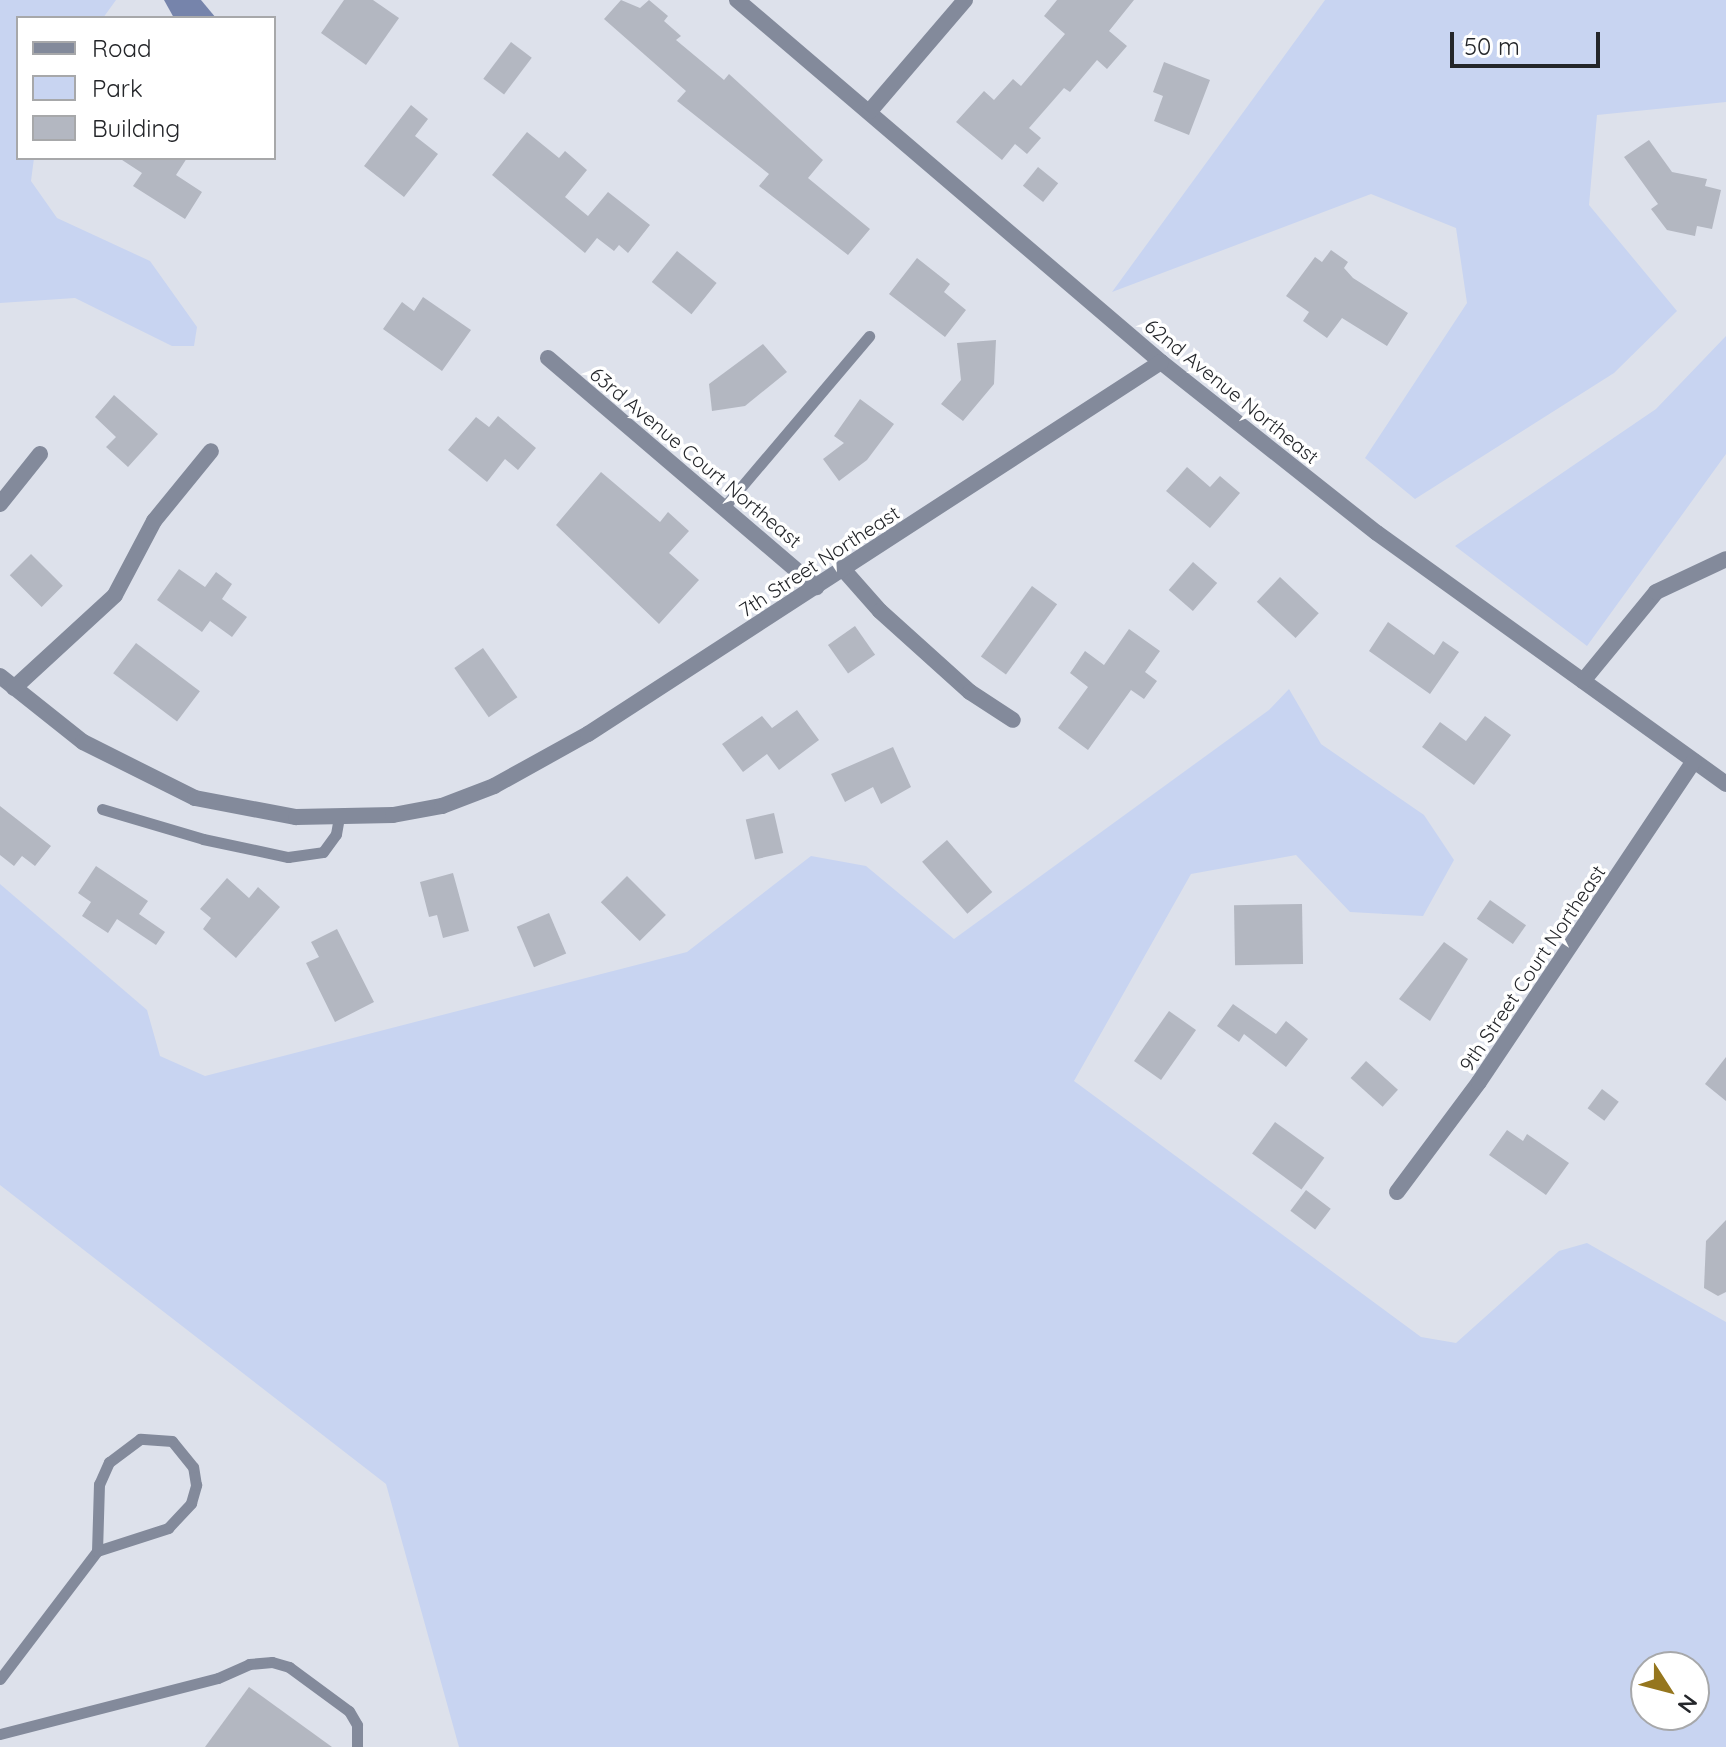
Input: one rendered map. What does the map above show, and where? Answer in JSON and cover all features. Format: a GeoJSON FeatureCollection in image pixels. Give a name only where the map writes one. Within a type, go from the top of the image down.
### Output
{"type":"FeatureCollection","features":[{"type":"Feature","properties":{"kind":"street","name":"62nd Avenue Northeast"},"geometry":{"type":"LineString","coordinates":[[737,0],[1161,362],[1377,533],[1726,784]]}},
{"type":"Feature","properties":{"kind":"street"},"geometry":{"type":"LineString","coordinates":[[870,111],[965,0]]}},
{"type":"Feature","properties":{"kind":"street","name":"63rd Avenue Court Northeast"},"geometry":{"type":"LineString","coordinates":[[548,358],[725,506],[816,587]]}},
{"type":"Feature","properties":{"kind":"street","name":"7th Street Northeast"},"geometry":{"type":"LineString","coordinates":[[0,676],[83,742],[167,789],[249,812],[339,817],[442,806],[494,786],[588,734],[1161,362]]}},
{"type":"Feature","properties":{"kind":"street"},"geometry":{"type":"LineString","coordinates":[[14,688],[115,595],[154,521],[211,451]]}},
{"type":"Feature","properties":{"kind":"street"},"geometry":{"type":"LineString","coordinates":[[0,504],[40,454]]}},
{"type":"Feature","properties":{"kind":"street"},"geometry":{"type":"LineString","coordinates":[[1583,681],[1656,592],[1726,559]]}},
{"type":"Feature","properties":{"kind":"street"},"geometry":{"type":"LineString","coordinates":[[842,568],[880,611],[970,692],[1013,720]]}},
{"type":"Feature","properties":{"kind":"street","name":"9th Street Court Northeast"},"geometry":{"type":"LineString","coordinates":[[1397,1192],[1479,1082],[1694,761]]}},
{"type":"Feature","properties":{"kind":"lane"},"geometry":{"type":"LineString","coordinates":[[725,506],[869,336]]}},
{"type":"Feature","properties":{"kind":"lane"},"geometry":{"type":"LineString","coordinates":[[102,809],[203,839],[288,857],[323,852],[336,834],[339,817]]}},
{"type":"Feature","properties":{"kind":"lane"},"geometry":{"type":"LineString","coordinates":[[0,1679],[97,1551],[168,1528],[191,1503],[196,1485],[193,1467],[172,1441],[140,1439],[109,1462],[99,1484],[97,1551]]}},
{"type":"Feature","properties":{"kind":"lane"},"geometry":{"type":"LineString","coordinates":[[0,1734],[218,1678],[249,1664],[272,1662],[289,1667],[349,1711],[357,1725],[357,1747]]}},
{"type":"Feature","properties":{"kind":"green space"},"geometry":{"type":"Polygon","coordinates":[[[0,0],[116,0],[104,16],[16,16],[16,160],[34,160],[31,181],[57,218],[150,261],[197,327],[194,346],[172,346],[75,298],[0,303],[0,0]]]}},
{"type":"Feature","properties":{"kind":"green space"},"geometry":{"type":"Polygon","coordinates":[[[1325,0],[1726,0],[1726,102],[1597,115],[1589,205],[1677,311],[1614,373],[1415,499],[1365,458],[1467,303],[1456,228],[1371,194],[1112,292],[1325,0]]]}},
{"type":"Feature","properties":{"kind":"green space"},"geometry":{"type":"Polygon","coordinates":[[[1726,336],[1726,454],[1587,646],[1455,546],[1656,409],[1726,336]]]}},
{"type":"Feature","properties":{"kind":"green space"},"geometry":{"type":"Polygon","coordinates":[[[1289,689],[1321,744],[1424,815],[1454,860],[1423,916],[1350,912],[1296,855],[1191,874],[1074,1081],[1421,1337],[1456,1343],[1559,1251],[1587,1243],[1726,1322],[1726,1747],[459,1747],[386,1484],[0,1185],[0,884],[147,1010],[160,1056],[205,1076],[687,952],[811,856],[866,866],[954,939],[1269,710],[1289,689]]]}},
{"type":"Feature","properties":{"kind":"shaded area"},"geometry":{"type":"Polygon","coordinates":[[[164,0],[201,0],[214,16],[173,16],[164,0]]]}},
{"type":"Feature","properties":{"kind":"building"},"geometry":{"type":"Polygon","coordinates":[[[344,0],[373,0],[399,18],[366,65],[321,33],[344,0]]]}},
{"type":"Feature","properties":{"kind":"building"},"geometry":{"type":"Polygon","coordinates":[[[621,0],[640,8],[649,0],[668,16],[664,21],[681,36],[676,40],[724,80],[729,74],[823,160],[808,178],[870,229],[848,255],[759,186],[769,174],[677,101],[686,91],[604,19],[621,0]]]}},
{"type":"Feature","properties":{"kind":"building"},"geometry":{"type":"Polygon","coordinates":[[[1057,0],[1134,0],[1109,31],[1127,46],[1107,69],[1097,60],[1070,92],[1064,88],[1029,128],[1041,138],[1027,154],[1015,144],[1002,160],[956,122],[984,91],[994,100],[1013,79],[1021,86],[1065,34],[1044,16],[1057,0]]]}},
{"type":"Feature","properties":{"kind":"building"},"geometry":{"type":"Polygon","coordinates":[[[511,42],[532,58],[504,94],[483,79],[511,42]]]}},
{"type":"Feature","properties":{"kind":"building"},"geometry":{"type":"Polygon","coordinates":[[[1164,62],[1210,80],[1189,135],[1154,121],[1163,96],[1153,92],[1164,62]]]}},
{"type":"Feature","properties":{"kind":"building"},"geometry":{"type":"Polygon","coordinates":[[[411,105],[428,119],[415,136],[438,154],[404,197],[364,166],[411,105]]]}},
{"type":"Feature","properties":{"kind":"building"},"geometry":{"type":"Polygon","coordinates":[[[527,132],[559,158],[565,151],[587,170],[565,197],[588,216],[608,192],[650,225],[628,253],[619,245],[614,251],[597,238],[585,253],[492,175],[527,132]]]}},
{"type":"Feature","properties":{"kind":"building"},"geometry":{"type":"Polygon","coordinates":[[[1649,140],[1672,172],[1707,179],[1705,186],[1721,190],[1712,229],[1697,226],[1695,236],[1667,230],[1651,209],[1658,204],[1624,157],[1649,140]]]}},
{"type":"Feature","properties":{"kind":"building"},"geometry":{"type":"Polygon","coordinates":[[[122,160],[186,160],[176,175],[202,192],[185,219],[133,186],[142,173],[122,160]]]}},
{"type":"Feature","properties":{"kind":"building"},"geometry":{"type":"Polygon","coordinates":[[[1038,167],[1058,183],[1043,202],[1023,186],[1038,167]]]}},
{"type":"Feature","properties":{"kind":"building"},"geometry":{"type":"Polygon","coordinates":[[[1331,250],[1348,262],[1344,268],[1353,278],[1408,313],[1387,346],[1342,318],[1327,338],[1303,321],[1309,312],[1286,296],[1315,257],[1322,262],[1331,250]]]}},
{"type":"Feature","properties":{"kind":"building"},"geometry":{"type":"Polygon","coordinates":[[[677,251],[717,283],[691,314],[652,282],[677,251]]]}},
{"type":"Feature","properties":{"kind":"building"},"geometry":{"type":"Polygon","coordinates":[[[917,258],[950,284],[944,292],[966,310],[945,337],[889,294],[917,258]]]}},
{"type":"Feature","properties":{"kind":"building"},"geometry":{"type":"Polygon","coordinates":[[[423,297],[471,330],[442,371],[383,329],[402,302],[414,311],[423,297]]]}},
{"type":"Feature","properties":{"kind":"building"},"geometry":{"type":"Polygon","coordinates":[[[996,340],[994,384],[963,421],[941,404],[961,380],[957,343],[996,340]]]}},
{"type":"Feature","properties":{"kind":"building"},"geometry":{"type":"Polygon","coordinates":[[[763,344],[787,372],[745,406],[712,411],[709,384],[763,344]]]}},
{"type":"Feature","properties":{"kind":"building"},"geometry":{"type":"Polygon","coordinates":[[[114,395],[158,434],[128,467],[106,447],[116,437],[95,417],[114,395]]]}},
{"type":"Feature","properties":{"kind":"building"},"geometry":{"type":"Polygon","coordinates":[[[860,399],[894,424],[867,460],[839,481],[823,459],[844,443],[834,436],[860,399]]]}},
{"type":"Feature","properties":{"kind":"building"},"geometry":{"type":"Polygon","coordinates":[[[498,416],[536,448],[518,470],[505,459],[487,482],[448,450],[476,417],[489,427],[498,416]]]}},
{"type":"Feature","properties":{"kind":"building"},"geometry":{"type":"Polygon","coordinates":[[[1187,467],[1210,487],[1220,476],[1240,493],[1210,528],[1166,491],[1187,467]]]}},
{"type":"Feature","properties":{"kind":"building"},"geometry":{"type":"Polygon","coordinates":[[[601,472],[660,522],[668,512],[689,531],[669,553],[699,580],[659,624],[556,525],[601,472]]]}},
{"type":"Feature","properties":{"kind":"building"},"geometry":{"type":"Polygon","coordinates":[[[31,554],[63,586],[42,607],[10,575],[31,554]]]}},
{"type":"Feature","properties":{"kind":"building"},"geometry":{"type":"Polygon","coordinates":[[[1193,562],[1217,583],[1193,611],[1169,590],[1193,562]]]}},
{"type":"Feature","properties":{"kind":"building"},"geometry":{"type":"Polygon","coordinates":[[[179,569],[205,587],[216,572],[232,584],[222,599],[247,617],[232,637],[210,621],[202,632],[157,600],[179,569]]]}},
{"type":"Feature","properties":{"kind":"building"},"geometry":{"type":"Polygon","coordinates":[[[1280,577],[1319,613],[1296,638],[1257,602],[1280,577]]]}},
{"type":"Feature","properties":{"kind":"building"},"geometry":{"type":"Polygon","coordinates":[[[1032,586],[1057,604],[1006,675],[981,656],[1032,586]]]}},
{"type":"Feature","properties":{"kind":"building"},"geometry":{"type":"Polygon","coordinates":[[[1388,622],[1434,655],[1443,641],[1459,652],[1430,694],[1369,651],[1388,622]]]}},
{"type":"Feature","properties":{"kind":"building"},"geometry":{"type":"Polygon","coordinates":[[[855,626],[875,655],[848,674],[828,645],[855,626]]]}},
{"type":"Feature","properties":{"kind":"building"},"geometry":{"type":"Polygon","coordinates":[[[1129,629],[1160,651],[1145,672],[1157,681],[1144,699],[1131,690],[1088,750],[1058,728],[1088,687],[1070,673],[1085,651],[1104,665],[1129,629]]]}},
{"type":"Feature","properties":{"kind":"building"},"geometry":{"type":"Polygon","coordinates":[[[136,643],[200,691],[177,721],[113,673],[136,643]]]}},
{"type":"Feature","properties":{"kind":"building"},"geometry":{"type":"Polygon","coordinates":[[[483,648],[517,697],[489,717],[454,668],[483,648]]]}},
{"type":"Feature","properties":{"kind":"building"},"geometry":{"type":"Polygon","coordinates":[[[797,710],[819,740],[779,770],[767,754],[743,772],[722,744],[762,716],[772,728],[797,710]]]}},
{"type":"Feature","properties":{"kind":"building"},"geometry":{"type":"Polygon","coordinates":[[[1485,716],[1511,735],[1474,785],[1422,747],[1440,722],[1466,741],[1485,716]]]}},
{"type":"Feature","properties":{"kind":"building"},"geometry":{"type":"Polygon","coordinates":[[[893,747],[911,787],[881,804],[873,787],[845,802],[831,774],[893,747]]]}},
{"type":"Feature","properties":{"kind":"building"},"geometry":{"type":"Polygon","coordinates":[[[0,806],[51,846],[35,866],[22,856],[14,866],[0,855],[0,806]]]}},
{"type":"Feature","properties":{"kind":"building"},"geometry":{"type":"Polygon","coordinates":[[[774,813],[783,853],[755,859],[746,820],[774,813]]]}},
{"type":"Feature","properties":{"kind":"building"},"geometry":{"type":"Polygon","coordinates":[[[947,840],[992,892],[967,914],[922,862],[947,840]]]}},
{"type":"Feature","properties":{"kind":"building"},"geometry":{"type":"Polygon","coordinates":[[[96,866],[148,901],[139,914],[165,932],[156,945],[117,919],[108,933],[82,916],[91,902],[78,893],[96,866]]]}},
{"type":"Feature","properties":{"kind":"building"},"geometry":{"type":"Polygon","coordinates":[[[453,873],[469,931],[443,938],[437,915],[429,917],[420,882],[453,873]]]}},
{"type":"Feature","properties":{"kind":"building"},"geometry":{"type":"Polygon","coordinates":[[[627,876],[666,915],[640,941],[601,902],[627,876]]]}},
{"type":"Feature","properties":{"kind":"building"},"geometry":{"type":"Polygon","coordinates":[[[227,878],[249,898],[258,887],[280,907],[236,958],[203,929],[211,918],[200,909],[227,878]]]}},
{"type":"Feature","properties":{"kind":"building"},"geometry":{"type":"Polygon","coordinates":[[[1490,900],[1526,925],[1513,944],[1477,919],[1490,900]]]}},
{"type":"Feature","properties":{"kind":"building"},"geometry":{"type":"Polygon","coordinates":[[[1302,904],[1303,964],[1235,965],[1234,905],[1302,904]]]}},
{"type":"Feature","properties":{"kind":"building"},"geometry":{"type":"Polygon","coordinates":[[[549,913],[566,954],[534,967],[517,927],[549,913]]]}},
{"type":"Feature","properties":{"kind":"building"},"geometry":{"type":"Polygon","coordinates":[[[337,929],[374,1002],[335,1022],[306,963],[319,957],[311,942],[337,929]]]}},
{"type":"Feature","properties":{"kind":"building"},"geometry":{"type":"Polygon","coordinates":[[[1444,942],[1468,959],[1430,1021],[1399,999],[1444,942]]]}},
{"type":"Feature","properties":{"kind":"building"},"geometry":{"type":"Polygon","coordinates":[[[1233,1004],[1276,1034],[1286,1021],[1308,1039],[1286,1067],[1244,1034],[1239,1042],[1217,1026],[1233,1004]]]}},
{"type":"Feature","properties":{"kind":"building"},"geometry":{"type":"Polygon","coordinates":[[[1169,1011],[1196,1030],[1161,1080],[1134,1061],[1169,1011]]]}},
{"type":"Feature","properties":{"kind":"building"},"geometry":{"type":"Polygon","coordinates":[[[1726,1057],[1726,1101],[1705,1084],[1726,1057]]]}},
{"type":"Feature","properties":{"kind":"building"},"geometry":{"type":"Polygon","coordinates":[[[1366,1061],[1398,1090],[1383,1107],[1351,1078],[1366,1061]]]}},
{"type":"Feature","properties":{"kind":"building"},"geometry":{"type":"Polygon","coordinates":[[[1602,1089],[1619,1102],[1604,1121],[1588,1108],[1602,1089]]]}},
{"type":"Feature","properties":{"kind":"building"},"geometry":{"type":"Polygon","coordinates":[[[1275,1122],[1324,1158],[1301,1189],[1252,1154],[1275,1122]]]}},
{"type":"Feature","properties":{"kind":"building"},"geometry":{"type":"Polygon","coordinates":[[[1507,1130],[1523,1141],[1527,1134],[1569,1163],[1546,1195],[1489,1155],[1507,1130]]]}},
{"type":"Feature","properties":{"kind":"building"},"geometry":{"type":"Polygon","coordinates":[[[1306,1190],[1331,1209],[1315,1229],[1290,1211],[1306,1190]]]}},
{"type":"Feature","properties":{"kind":"building"},"geometry":{"type":"Polygon","coordinates":[[[1726,1220],[1726,1292],[1718,1296],[1704,1288],[1706,1241],[1726,1220]]]}},
{"type":"Feature","properties":{"kind":"building"},"geometry":{"type":"Polygon","coordinates":[[[249,1687],[332,1747],[205,1747],[249,1687]]]}}]}
